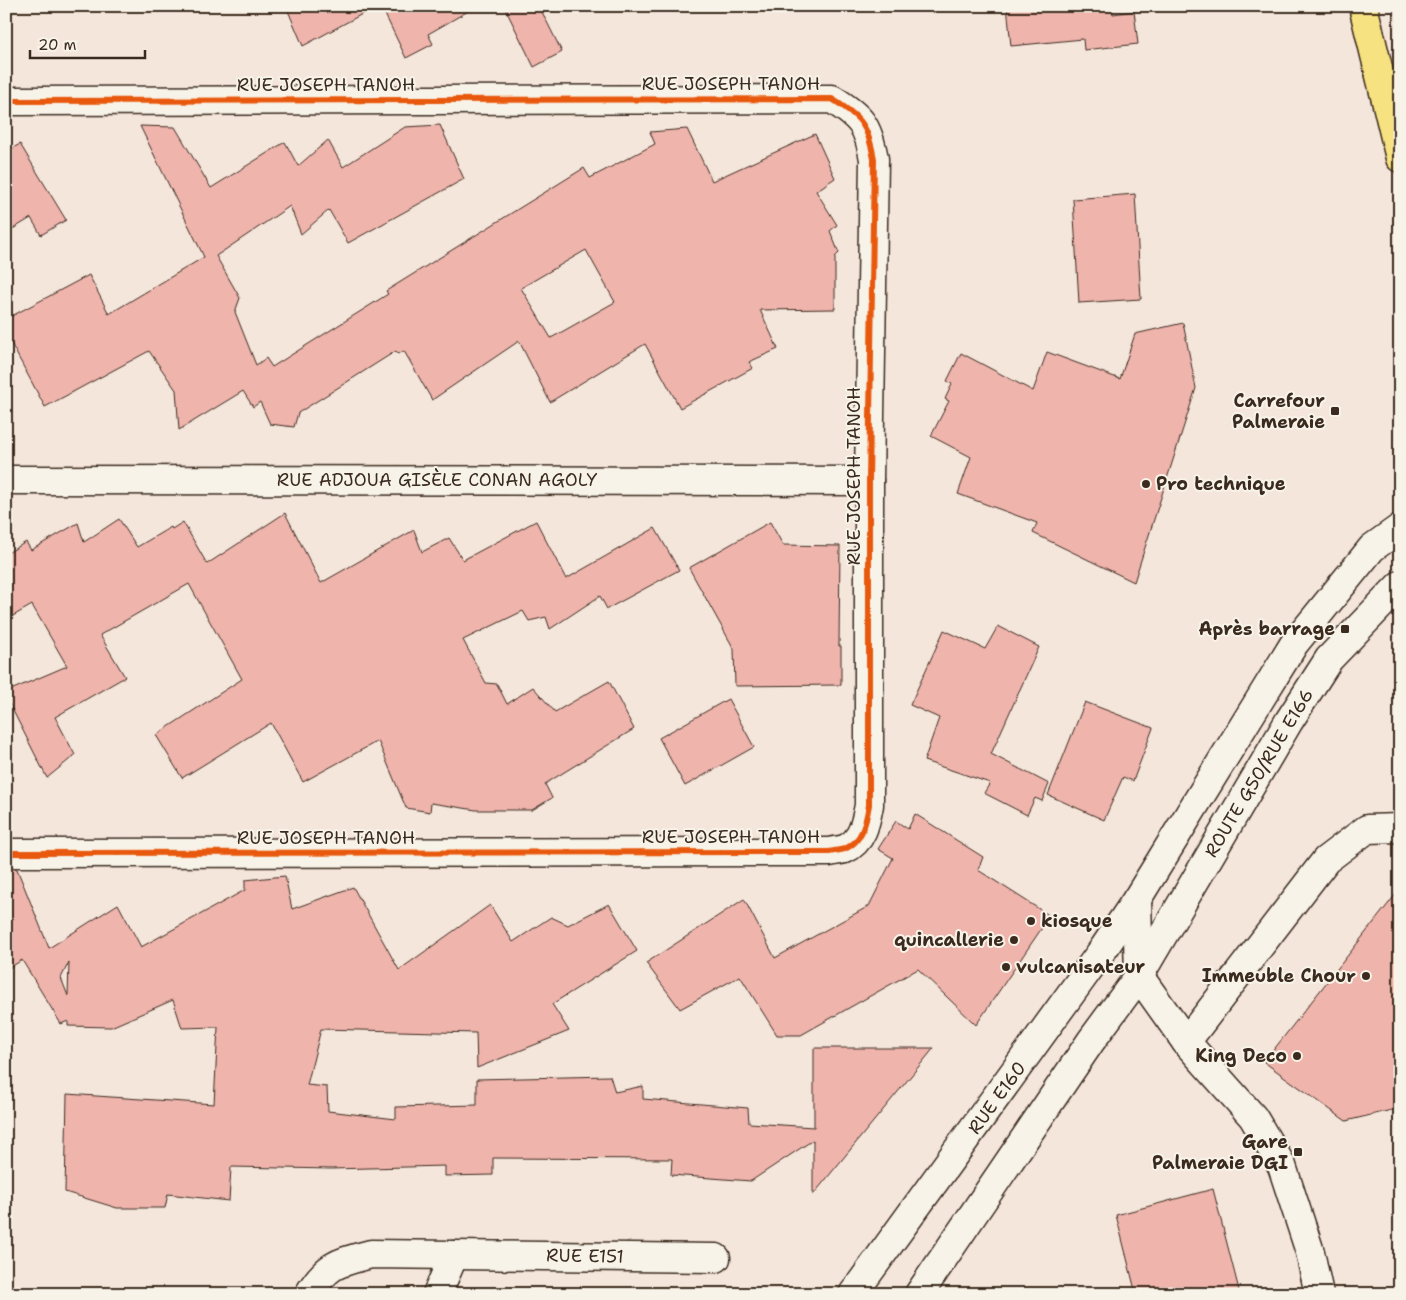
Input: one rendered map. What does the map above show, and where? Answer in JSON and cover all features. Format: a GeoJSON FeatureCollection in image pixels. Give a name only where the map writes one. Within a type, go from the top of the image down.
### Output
{"type":"FeatureCollection","features":[{"type":"Feature","properties":{"kind":"main road"},"geometry":{"type":"LineString","coordinates":[[1363,6],[1400,158]]}},
{"type":"Feature","properties":{"kind":"street","name":"RUE JOSEPH TANOH"},"geometry":{"type":"LineString","coordinates":[[6,101],[832,99],[854,113],[870,137],[874,159],[869,481],[869,805],[865,826],[860,835],[846,848],[829,852],[6,853]]}},
{"type":"Feature","properties":{"kind":"street","name":"RUE ADJOUA GISÈLE CONAN AGOLY"},"geometry":{"type":"LineString","coordinates":[[6,480],[869,481]]}},
{"type":"Feature","properties":{"kind":"street","name":"ROUTE G50/RUE E166"},"geometry":{"type":"LineString","coordinates":[[1137,899],[1294,644],[1372,548],[1400,528]]}},
{"type":"Feature","properties":{"kind":"street","name":"ROUTE G50/RUE E166"},"geometry":{"type":"LineString","coordinates":[[1139,976],[1289,721],[1329,659],[1400,585]]}},
{"type":"Feature","properties":{"kind":"street"},"geometry":{"type":"LineString","coordinates":[[1186,1042],[1326,860],[1368,829],[1400,828]]}},
{"type":"Feature","properties":{"kind":"street"},"geometry":{"type":"LineString","coordinates":[[1137,899],[1139,976],[1186,1042],[1253,1117],[1282,1166],[1310,1252],[1319,1294]]}},
{"type":"Feature","properties":{"kind":"street","name":"RUE E160"},"geometry":{"type":"LineString","coordinates":[[853,1294],[1020,1066],[1137,899]]}},
{"type":"Feature","properties":{"kind":"street"},"geometry":{"type":"LineString","coordinates":[[919,1294],[1091,1041],[1139,976]]}},
{"type":"Feature","properties":{"kind":"street","name":"RUE E151"},"geometry":{"type":"LineString","coordinates":[[309,1294],[318,1280],[337,1263],[370,1254],[716,1258]]}},
{"type":"Feature","properties":{"kind":"street"},"geometry":{"type":"LineString","coordinates":[[437,1294],[454,1255]]}},
{"type":"Feature","properties":{"kind":"building"},"geometry":{"type":"Polygon","coordinates":[[[286,6],[377,6],[303,46],[286,6]]]}},
{"type":"Feature","properties":{"kind":"building"},"geometry":{"type":"Polygon","coordinates":[[[381,6],[477,6],[428,34],[433,44],[406,58],[381,6]]]}},
{"type":"Feature","properties":{"kind":"building"},"geometry":{"type":"Polygon","coordinates":[[[504,6],[539,6],[562,52],[534,67],[504,6]]]}},
{"type":"Feature","properties":{"kind":"building"},"geometry":{"type":"Polygon","coordinates":[[[1007,6],[1112,6],[1113,14],[1134,11],[1138,44],[1084,50],[1083,39],[1011,46],[1007,6]]]}},
{"type":"Feature","properties":{"kind":"building"},"geometry":{"type":"Polygon","coordinates":[[[440,125],[464,179],[348,243],[329,210],[301,234],[290,206],[216,256],[240,298],[235,312],[256,365],[266,358],[272,367],[388,294],[386,291],[584,168],[590,178],[655,144],[650,132],[687,129],[712,181],[815,134],[835,178],[816,191],[837,225],[830,231],[839,253],[835,257],[835,309],[760,310],[778,349],[749,362],[753,368],[680,408],[645,344],[550,402],[519,341],[432,400],[404,351],[398,354],[396,351],[298,413],[294,427],[270,424],[260,402],[253,407],[243,391],[179,430],[176,390],[149,351],[45,407],[6,334],[6,319],[89,275],[109,314],[204,257],[140,126],[175,127],[211,188],[285,142],[298,166],[328,140],[343,167],[405,127],[440,125]],[[586,250],[521,288],[551,338],[615,302],[586,250]]]}},
{"type":"Feature","properties":{"kind":"building"},"geometry":{"type":"Polygon","coordinates":[[[20,144],[66,220],[41,235],[31,218],[6,233],[6,152],[20,144]]]}},
{"type":"Feature","properties":{"kind":"building"},"geometry":{"type":"Polygon","coordinates":[[[1135,194],[1141,299],[1079,303],[1073,199],[1135,194]]]}},
{"type":"Feature","properties":{"kind":"building"},"geometry":{"type":"Polygon","coordinates":[[[1183,323],[1196,388],[1134,582],[1033,533],[1037,523],[958,494],[971,457],[931,436],[949,401],[945,399],[952,384],[947,381],[961,353],[1033,391],[1047,352],[1120,379],[1135,334],[1183,323]]]}},
{"type":"Feature","properties":{"kind":"building"},"geometry":{"type":"Polygon","coordinates":[[[285,513],[321,583],[414,530],[422,552],[449,538],[463,560],[536,521],[566,579],[655,528],[679,570],[607,609],[600,596],[550,629],[546,617],[529,621],[523,611],[463,640],[486,683],[497,684],[507,704],[533,687],[555,712],[609,681],[634,729],[545,784],[552,798],[532,810],[476,810],[431,803],[430,812],[406,808],[378,741],[303,782],[271,723],[182,778],[156,735],[242,679],[189,584],[100,635],[125,677],[55,717],[75,755],[47,778],[6,697],[6,692],[67,666],[32,605],[6,620],[6,554],[26,542],[31,550],[78,523],[84,542],[119,519],[137,547],[183,522],[207,564],[285,513]]]}},
{"type":"Feature","properties":{"kind":"building"},"geometry":{"type":"Polygon","coordinates":[[[770,522],[783,545],[840,546],[839,646],[841,646],[841,685],[735,686],[734,649],[689,568],[770,522]]]}},
{"type":"Feature","properties":{"kind":"building"},"geometry":{"type":"Polygon","coordinates":[[[998,626],[1039,647],[991,754],[1049,784],[1042,801],[1035,798],[1027,815],[984,793],[990,783],[924,761],[939,718],[910,705],[944,630],[985,649],[998,626]]]}},
{"type":"Feature","properties":{"kind":"building"},"geometry":{"type":"Polygon","coordinates":[[[728,699],[754,747],[685,786],[659,738],[728,699]]]}},
{"type":"Feature","properties":{"kind":"building"},"geometry":{"type":"Polygon","coordinates":[[[1085,702],[1153,728],[1133,781],[1123,777],[1104,820],[1048,795],[1085,702]]]}},
{"type":"Feature","properties":{"kind":"building"},"geometry":{"type":"Polygon","coordinates":[[[915,814],[983,857],[978,870],[1050,916],[976,1025],[918,969],[801,1035],[777,1035],[740,976],[680,1009],[646,963],[744,899],[775,958],[869,906],[893,858],[878,849],[896,821],[908,829],[915,814]]]}},
{"type":"Feature","properties":{"kind":"building"},"geometry":{"type":"Polygon","coordinates":[[[6,869],[17,869],[49,948],[118,904],[141,947],[245,890],[245,880],[285,876],[292,909],[353,887],[399,970],[490,905],[513,942],[551,917],[568,925],[609,904],[637,951],[552,1004],[569,1031],[477,1068],[476,1033],[321,1029],[307,1085],[327,1087],[328,1111],[396,1119],[396,1107],[477,1105],[477,1079],[610,1076],[615,1092],[643,1086],[643,1099],[748,1108],[749,1123],[814,1127],[814,1048],[934,1048],[813,1195],[813,1140],[751,1181],[671,1175],[672,1159],[493,1158],[493,1175],[445,1176],[445,1166],[331,1169],[231,1167],[229,1201],[168,1194],[165,1208],[117,1208],[65,1192],[67,1094],[214,1104],[218,1027],[182,1028],[173,1000],[111,1027],[68,1026],[68,1021],[61,1024],[22,960],[6,970],[6,869]],[[69,962],[61,978],[68,996],[69,962]]]}},
{"type":"Feature","properties":{"kind":"building","name":"Immeuble Chour"},"geometry":{"type":"Polygon","coordinates":[[[1400,889],[1400,1108],[1346,1121],[1264,1062],[1400,889]]]}},
{"type":"Feature","properties":{"kind":"building"},"geometry":{"type":"Polygon","coordinates":[[[1213,1189],[1240,1294],[1136,1294],[1116,1215],[1213,1189]]]}},
{"type":"Feature","properties":{"kind":"cycle path"},"geometry":{"type":"LineString","coordinates":[[6,101],[832,99],[850,111],[862,123],[869,138],[874,159],[869,481],[869,805],[863,830],[851,845],[845,849],[829,852],[6,853]]}},
{"type":"Feature","properties":{"kind":"place","name":"Carrefour Palmeraie"},"geometry":{"type":"Point","coordinates":[1335,411]}},
{"type":"Feature","properties":{"kind":"place","name":"Pro technique"},"geometry":{"type":"Point","coordinates":[1146,484]}},
{"type":"Feature","properties":{"kind":"place","name":"Après barrage"},"geometry":{"type":"Point","coordinates":[1345,629]}},
{"type":"Feature","properties":{"kind":"place","name":"kiosque"},"geometry":{"type":"Point","coordinates":[1031,921]}},
{"type":"Feature","properties":{"kind":"place","name":"quincallerie"},"geometry":{"type":"Point","coordinates":[1014,940]}},
{"type":"Feature","properties":{"kind":"place","name":"vulcanisateur"},"geometry":{"type":"Point","coordinates":[1006,967]}},
{"type":"Feature","properties":{"kind":"place","name":"Immeuble Chour"},"geometry":{"type":"Point","coordinates":[1366,976]}},
{"type":"Feature","properties":{"kind":"place","name":"King Deco"},"geometry":{"type":"Point","coordinates":[1297,1056]}},
{"type":"Feature","properties":{"kind":"place","name":"Gare Palmeraie DGI"},"geometry":{"type":"Point","coordinates":[1298,1152]}}]}
